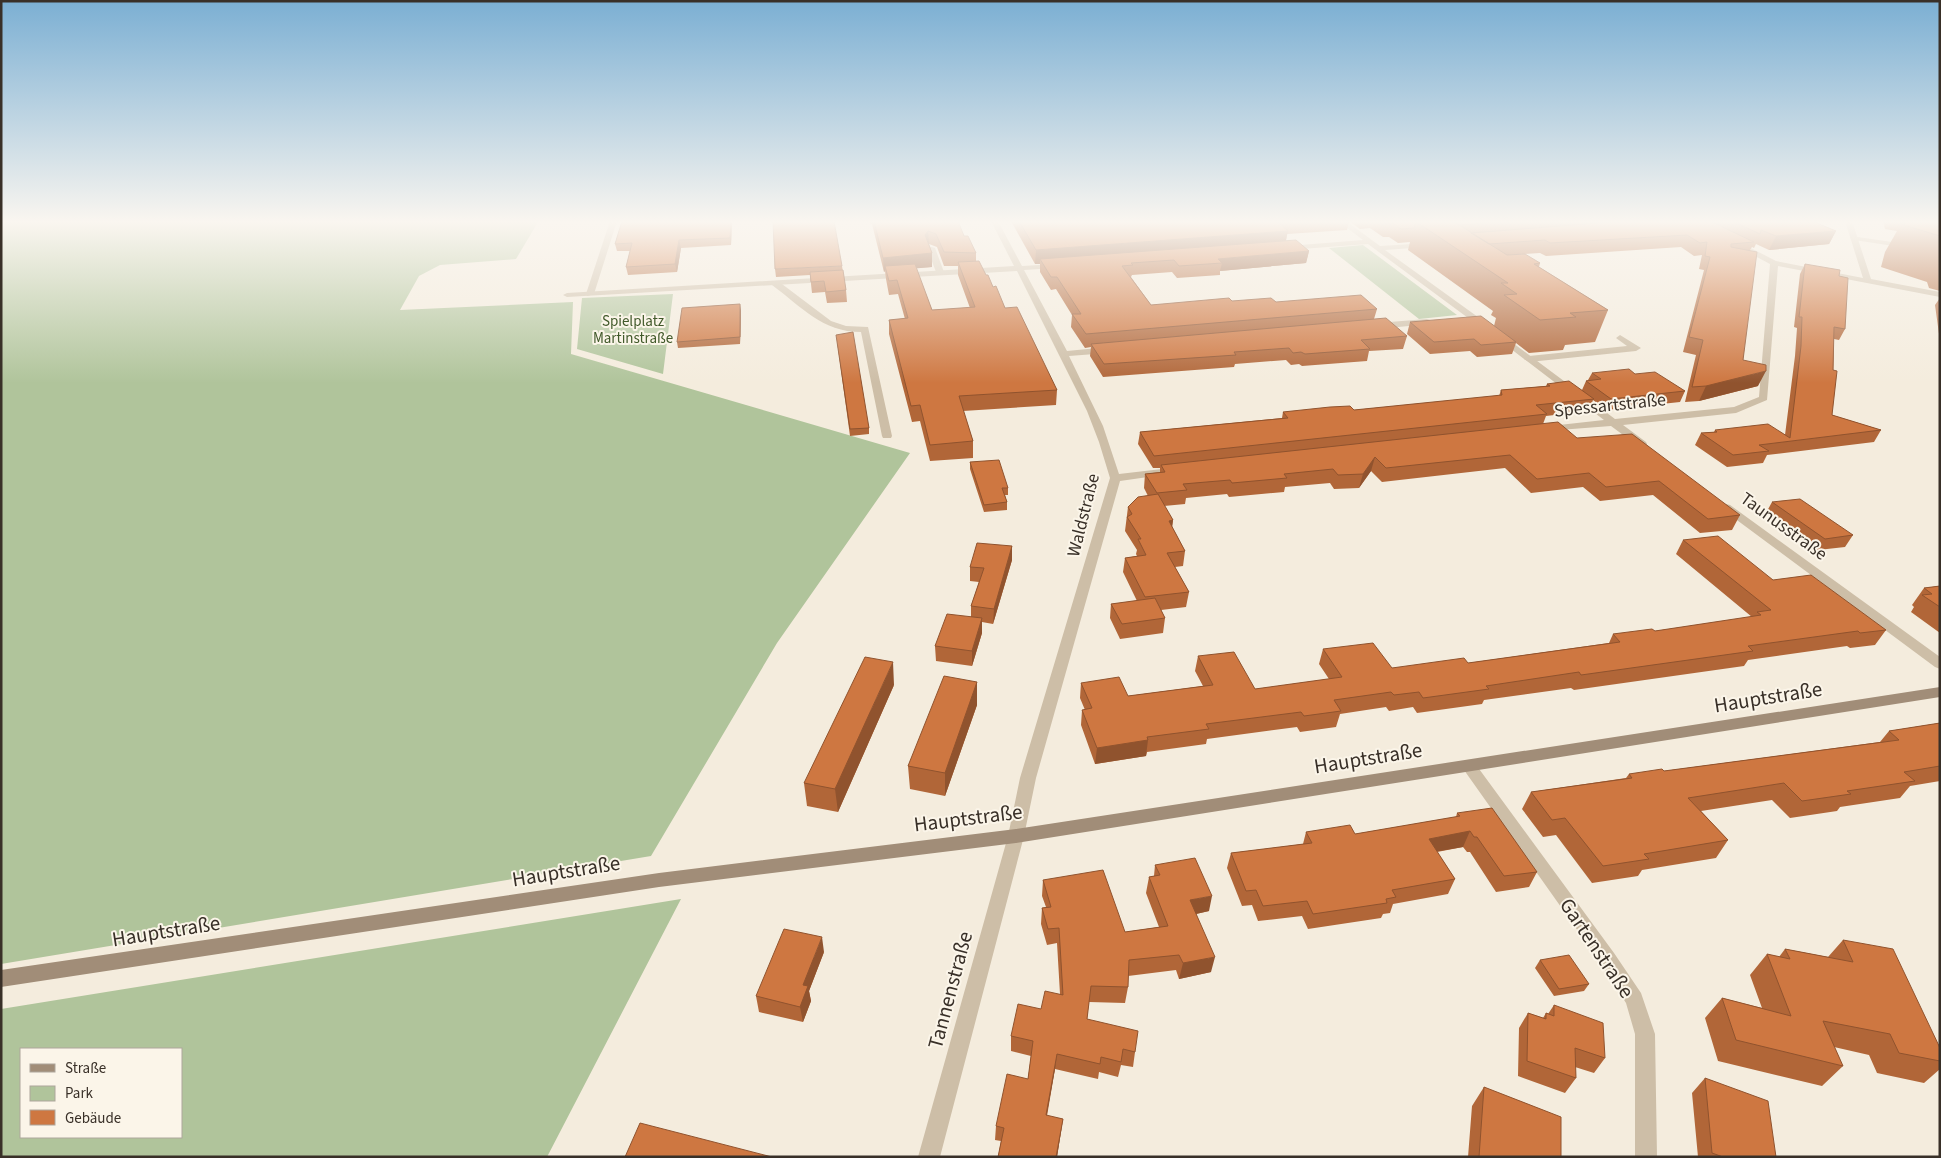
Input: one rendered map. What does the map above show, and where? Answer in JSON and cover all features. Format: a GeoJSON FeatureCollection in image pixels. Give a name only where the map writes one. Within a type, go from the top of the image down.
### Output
{"type":"FeatureCollection","features":[{"type":"Feature","properties":{"kind":"main road","name":"Hauptstraße"},"geometry":{"type":"LineString","coordinates":[[1,979],[650,881],[1016,836],[1940,692]]}},
{"type":"Feature","properties":{"kind":"street"},"geometry":{"type":"LineString","coordinates":[[590,294],[596,275]]}},
{"type":"Feature","properties":{"kind":"street"},"geometry":{"type":"LineString","coordinates":[[567,295],[894,275]]}},
{"type":"Feature","properties":{"kind":"street","name":"Waldstraße"},"geometry":{"type":"LineString","coordinates":[[1016,836],[1031,769],[1115,478],[1109,452],[1099,423],[1024,275]]}},
{"type":"Feature","properties":{"kind":"street"},"geometry":{"type":"LineString","coordinates":[[1415,275],[1654,453]]}},
{"type":"Feature","properties":{"kind":"street","name":"Spessartstraße"},"geometry":{"type":"LineString","coordinates":[[1536,431],[1736,410],[1764,398],[1773,275]]}},
{"type":"Feature","properties":{"kind":"street"},"geometry":{"type":"LineString","coordinates":[[1837,275],[1940,295]]}},
{"type":"Feature","properties":{"kind":"street"},"geometry":{"type":"LineString","coordinates":[[1866,275],[1868,281]]}},
{"type":"Feature","properties":{"kind":"street"},"geometry":{"type":"LineString","coordinates":[[775,283],[828,323],[845,328],[865,330],[887,436]]}},
{"type":"Feature","properties":{"kind":"street"},"geometry":{"type":"LineString","coordinates":[[1455,320],[1474,318]]}},
{"type":"Feature","properties":{"kind":"street"},"geometry":{"type":"LineString","coordinates":[[1363,328],[1436,321]]}},
{"type":"Feature","properties":{"kind":"street"},"geometry":{"type":"LineString","coordinates":[[1529,359],[1636,348],[1620,338]]}},
{"type":"Feature","properties":{"kind":"street"},"geometry":{"type":"LineString","coordinates":[[1063,354],[1116,350]]}},
{"type":"Feature","properties":{"kind":"street"},"geometry":{"type":"LineString","coordinates":[[1115,478],[1174,471]]}},
{"type":"Feature","properties":{"kind":"street","name":"Taunusstraße"},"geometry":{"type":"LineString","coordinates":[[1717,500],[1940,664]]}},
{"type":"Feature","properties":{"kind":"street","name":"Gartenstraße"},"geometry":{"type":"LineString","coordinates":[[1469,766],[1608,959],[1634,999],[1645,1034],[1646,1157]]}},
{"type":"Feature","properties":{"kind":"street","name":"Tannenstraße"},"geometry":{"type":"LineString","coordinates":[[929,1157],[1016,836]]}},
{"type":"Feature","properties":{"kind":"green space"},"geometry":{"type":"Polygon","coordinates":[[[1,275],[421,275],[400,310],[573,302],[571,354],[910,453],[777,643],[651,856],[1,964],[1,275]]]}},
{"type":"Feature","properties":{"kind":"green space"},"geometry":{"type":"Polygon","coordinates":[[[1363,275],[1403,275],[1457,315],[1419,319],[1363,275]]]}},
{"type":"Feature","properties":{"kind":"green space","name":"Spielplatz Martinstraße"},"geometry":{"type":"Polygon","coordinates":[[[673,294],[663,374],[577,349],[582,298],[673,294]]]}},
{"type":"Feature","properties":{"kind":"green space"},"geometry":{"type":"Polygon","coordinates":[[[681,899],[547,1157],[1,1157],[1,1009],[681,899]]]}},
{"type":"Feature","properties":{"kind":"building"},"geometry":{"type":"Polygon","coordinates":[[[810,275],[844,275],[846,290],[826,292],[824,281],[811,282],[810,275]]]}},
{"type":"Feature","properties":{"kind":"building"},"geometry":{"type":"Polygon","coordinates":[[[887,275],[919,275],[932,310],[975,307],[963,275],[988,275],[993,287],[996,286],[1005,308],[1017,307],[1057,390],[959,396],[973,441],[930,445],[920,405],[911,406],[889,320],[908,318],[897,280],[889,281],[887,275]]]}},
{"type":"Feature","properties":{"kind":"building"},"geometry":{"type":"Polygon","coordinates":[[[1050,275],[1129,275],[1151,305],[1229,298],[1232,301],[1271,298],[1276,302],[1361,295],[1377,309],[1086,334],[1072,314],[1081,314],[1057,277],[1051,277],[1050,275]]]}},
{"type":"Feature","properties":{"kind":"building"},"geometry":{"type":"Polygon","coordinates":[[[1496,275],[1552,275],[1608,310],[1570,313],[1576,317],[1540,320],[1504,295],[1517,294],[1501,283],[1508,283],[1496,275]]]}},
{"type":"Feature","properties":{"kind":"building"},"geometry":{"type":"Polygon","coordinates":[[[1705,275],[1754,275],[1743,360],[1766,365],[1766,371],[1706,386],[1692,387],[1703,340],[1689,337],[1705,275]]]}},
{"type":"Feature","properties":{"kind":"building"},"geometry":{"type":"Polygon","coordinates":[[[1804,275],[1839,275],[1848,278],[1845,329],[1834,327],[1833,370],[1837,371],[1832,415],[1881,430],[1759,445],[1769,451],[1733,455],[1701,433],[1768,424],[1790,438],[1801,346],[1802,317],[1799,317],[1804,275]]]}},
{"type":"Feature","properties":{"kind":"building"},"geometry":{"type":"Polygon","coordinates":[[[740,304],[740,337],[677,342],[682,308],[740,304]]]}},
{"type":"Feature","properties":{"kind":"building"},"geometry":{"type":"Polygon","coordinates":[[[1481,316],[1516,342],[1481,345],[1474,339],[1434,342],[1410,322],[1481,316]]]}},
{"type":"Feature","properties":{"kind":"building"},"geometry":{"type":"Polygon","coordinates":[[[1386,318],[1407,336],[1361,340],[1370,349],[1305,354],[1301,352],[1293,353],[1289,348],[1234,352],[1236,355],[1104,364],[1091,344],[1386,318]]]}},
{"type":"Feature","properties":{"kind":"building"},"geometry":{"type":"Polygon","coordinates":[[[853,332],[869,428],[850,429],[836,335],[853,332]]]}},
{"type":"Feature","properties":{"kind":"building"},"geometry":{"type":"Polygon","coordinates":[[[1629,369],[1635,374],[1655,372],[1685,391],[1611,399],[1586,381],[1601,379],[1592,373],[1629,369]]]}},
{"type":"Feature","properties":{"kind":"building"},"geometry":{"type":"Polygon","coordinates":[[[1569,381],[1594,399],[1536,405],[1547,414],[1154,456],[1140,432],[1288,418],[1283,412],[1330,407],[1350,406],[1354,410],[1502,395],[1501,390],[1550,386],[1547,384],[1569,381]]]}},
{"type":"Feature","properties":{"kind":"building"},"geometry":{"type":"Polygon","coordinates":[[[1558,422],[1577,438],[1632,434],[1740,515],[1708,519],[1659,481],[1606,487],[1589,473],[1537,479],[1510,455],[1386,468],[1375,457],[1363,474],[1338,475],[1333,469],[1284,474],[1287,478],[1232,483],[1230,480],[1183,484],[1187,490],[1157,493],[1145,474],[1165,472],[1161,465],[1558,422]]]}},
{"type":"Feature","properties":{"kind":"building"},"geometry":{"type":"Polygon","coordinates":[[[999,460],[1008,488],[1002,488],[1007,502],[984,505],[970,462],[999,460]]]}},
{"type":"Feature","properties":{"kind":"building"},"geometry":{"type":"Polygon","coordinates":[[[1158,494],[1173,520],[1169,521],[1185,551],[1167,553],[1189,592],[1145,597],[1125,558],[1146,555],[1138,539],[1141,539],[1127,517],[1132,514],[1128,507],[1138,497],[1158,494]]]}},
{"type":"Feature","properties":{"kind":"building"},"geometry":{"type":"Polygon","coordinates":[[[1800,499],[1853,535],[1825,539],[1772,502],[1800,499]]]}},
{"type":"Feature","properties":{"kind":"building"},"geometry":{"type":"Polygon","coordinates":[[[1718,536],[1773,580],[1811,575],[1886,630],[1860,633],[1858,631],[1748,646],[1753,651],[1581,675],[1579,672],[1486,686],[1489,689],[1423,698],[1419,692],[1394,695],[1391,692],[1334,700],[1341,711],[1304,716],[1301,712],[1206,724],[1209,729],[1147,737],[1148,740],[1097,748],[1082,710],[1092,708],[1081,683],[1119,677],[1128,696],[1213,685],[1198,656],[1234,652],[1255,689],[1342,677],[1323,649],[1373,643],[1392,668],[1464,658],[1468,663],[1620,642],[1613,634],[1652,629],[1655,631],[1761,615],[1757,612],[1771,610],[1683,540],[1718,536]]]}},
{"type":"Feature","properties":{"kind":"building"},"geometry":{"type":"Polygon","coordinates":[[[977,543],[1012,546],[994,609],[971,606],[984,568],[970,567],[977,543]]]}},
{"type":"Feature","properties":{"kind":"building"},"geometry":{"type":"Polygon","coordinates":[[[1940,586],[1940,607],[1922,595],[1932,594],[1924,588],[1940,586]]]}},
{"type":"Feature","properties":{"kind":"building"},"geometry":{"type":"Polygon","coordinates":[[[1155,598],[1165,618],[1122,624],[1111,604],[1155,598]]]}},
{"type":"Feature","properties":{"kind":"building"},"geometry":{"type":"Polygon","coordinates":[[[947,614],[982,618],[972,651],[935,646],[947,614]]]}},
{"type":"Feature","properties":{"kind":"building"},"geometry":{"type":"Polygon","coordinates":[[[865,657],[893,662],[835,789],[804,783],[865,657]]]}},
{"type":"Feature","properties":{"kind":"building"},"geometry":{"type":"Polygon","coordinates":[[[944,676],[977,682],[945,773],[908,766],[944,676]]]}},
{"type":"Feature","properties":{"kind":"building"},"geometry":{"type":"Polygon","coordinates":[[[1940,723],[1940,766],[1904,772],[1915,781],[1847,791],[1851,794],[1802,801],[1784,783],[1688,798],[1728,840],[1644,854],[1649,859],[1603,866],[1565,818],[1552,820],[1531,792],[1632,778],[1629,774],[1662,769],[1664,771],[1899,740],[1889,731],[1940,723]]]}},
{"type":"Feature","properties":{"kind":"building"},"geometry":{"type":"Polygon","coordinates":[[[1492,808],[1537,872],[1504,876],[1477,837],[1474,837],[1470,831],[1429,839],[1455,879],[1392,890],[1396,897],[1386,899],[1387,903],[1313,914],[1307,901],[1263,906],[1256,890],[1246,891],[1231,853],[1312,843],[1306,832],[1350,825],[1355,834],[1460,816],[1457,813],[1492,808]]]}},
{"type":"Feature","properties":{"kind":"building"},"geometry":{"type":"Polygon","coordinates":[[[1195,858],[1212,896],[1190,900],[1215,957],[1183,963],[1179,955],[1129,960],[1128,987],[1091,986],[1087,1019],[1138,1031],[1135,1052],[1123,1049],[1121,1062],[1101,1057],[1100,1064],[1057,1054],[1046,1115],[1063,1119],[1056,1157],[998,1157],[1004,1128],[996,1126],[1007,1074],[1028,1079],[1033,1041],[1011,1036],[1018,1004],[1041,1009],[1045,991],[1063,995],[1059,928],[1048,929],[1042,908],[1051,907],[1043,880],[1103,870],[1125,932],[1168,926],[1149,877],[1160,875],[1155,865],[1195,858]]]}},
{"type":"Feature","properties":{"kind":"building"},"geometry":{"type":"Polygon","coordinates":[[[784,929],[822,937],[803,985],[808,986],[800,1007],[756,996],[784,929]]]}},
{"type":"Feature","properties":{"kind":"building"},"geometry":{"type":"Polygon","coordinates":[[[1843,940],[1893,949],[1940,1048],[1940,1061],[1899,1053],[1890,1034],[1823,1021],[1843,1066],[1736,1040],[1722,998],[1791,1016],[1767,954],[1790,959],[1785,949],[1853,962],[1843,940]]]}},
{"type":"Feature","properties":{"kind":"building"},"geometry":{"type":"Polygon","coordinates":[[[1569,955],[1589,984],[1559,989],[1540,960],[1569,955]]]}},
{"type":"Feature","properties":{"kind":"building"},"geometry":{"type":"Polygon","coordinates":[[[1554,1005],[1603,1023],[1605,1058],[1575,1048],[1576,1078],[1527,1061],[1528,1013],[1546,1019],[1546,1013],[1554,1016],[1554,1005]]]}},
{"type":"Feature","properties":{"kind":"building"},"geometry":{"type":"Polygon","coordinates":[[[1705,1078],[1768,1101],[1776,1157],[1723,1157],[1712,1153],[1705,1078]]]}},
{"type":"Feature","properties":{"kind":"building"},"geometry":{"type":"Polygon","coordinates":[[[1484,1087],[1561,1117],[1561,1157],[1479,1157],[1484,1087]]]}},
{"type":"Feature","properties":{"kind":"building"},"geometry":{"type":"Polygon","coordinates":[[[640,1123],[772,1157],[625,1157],[640,1123]]]}}]}
